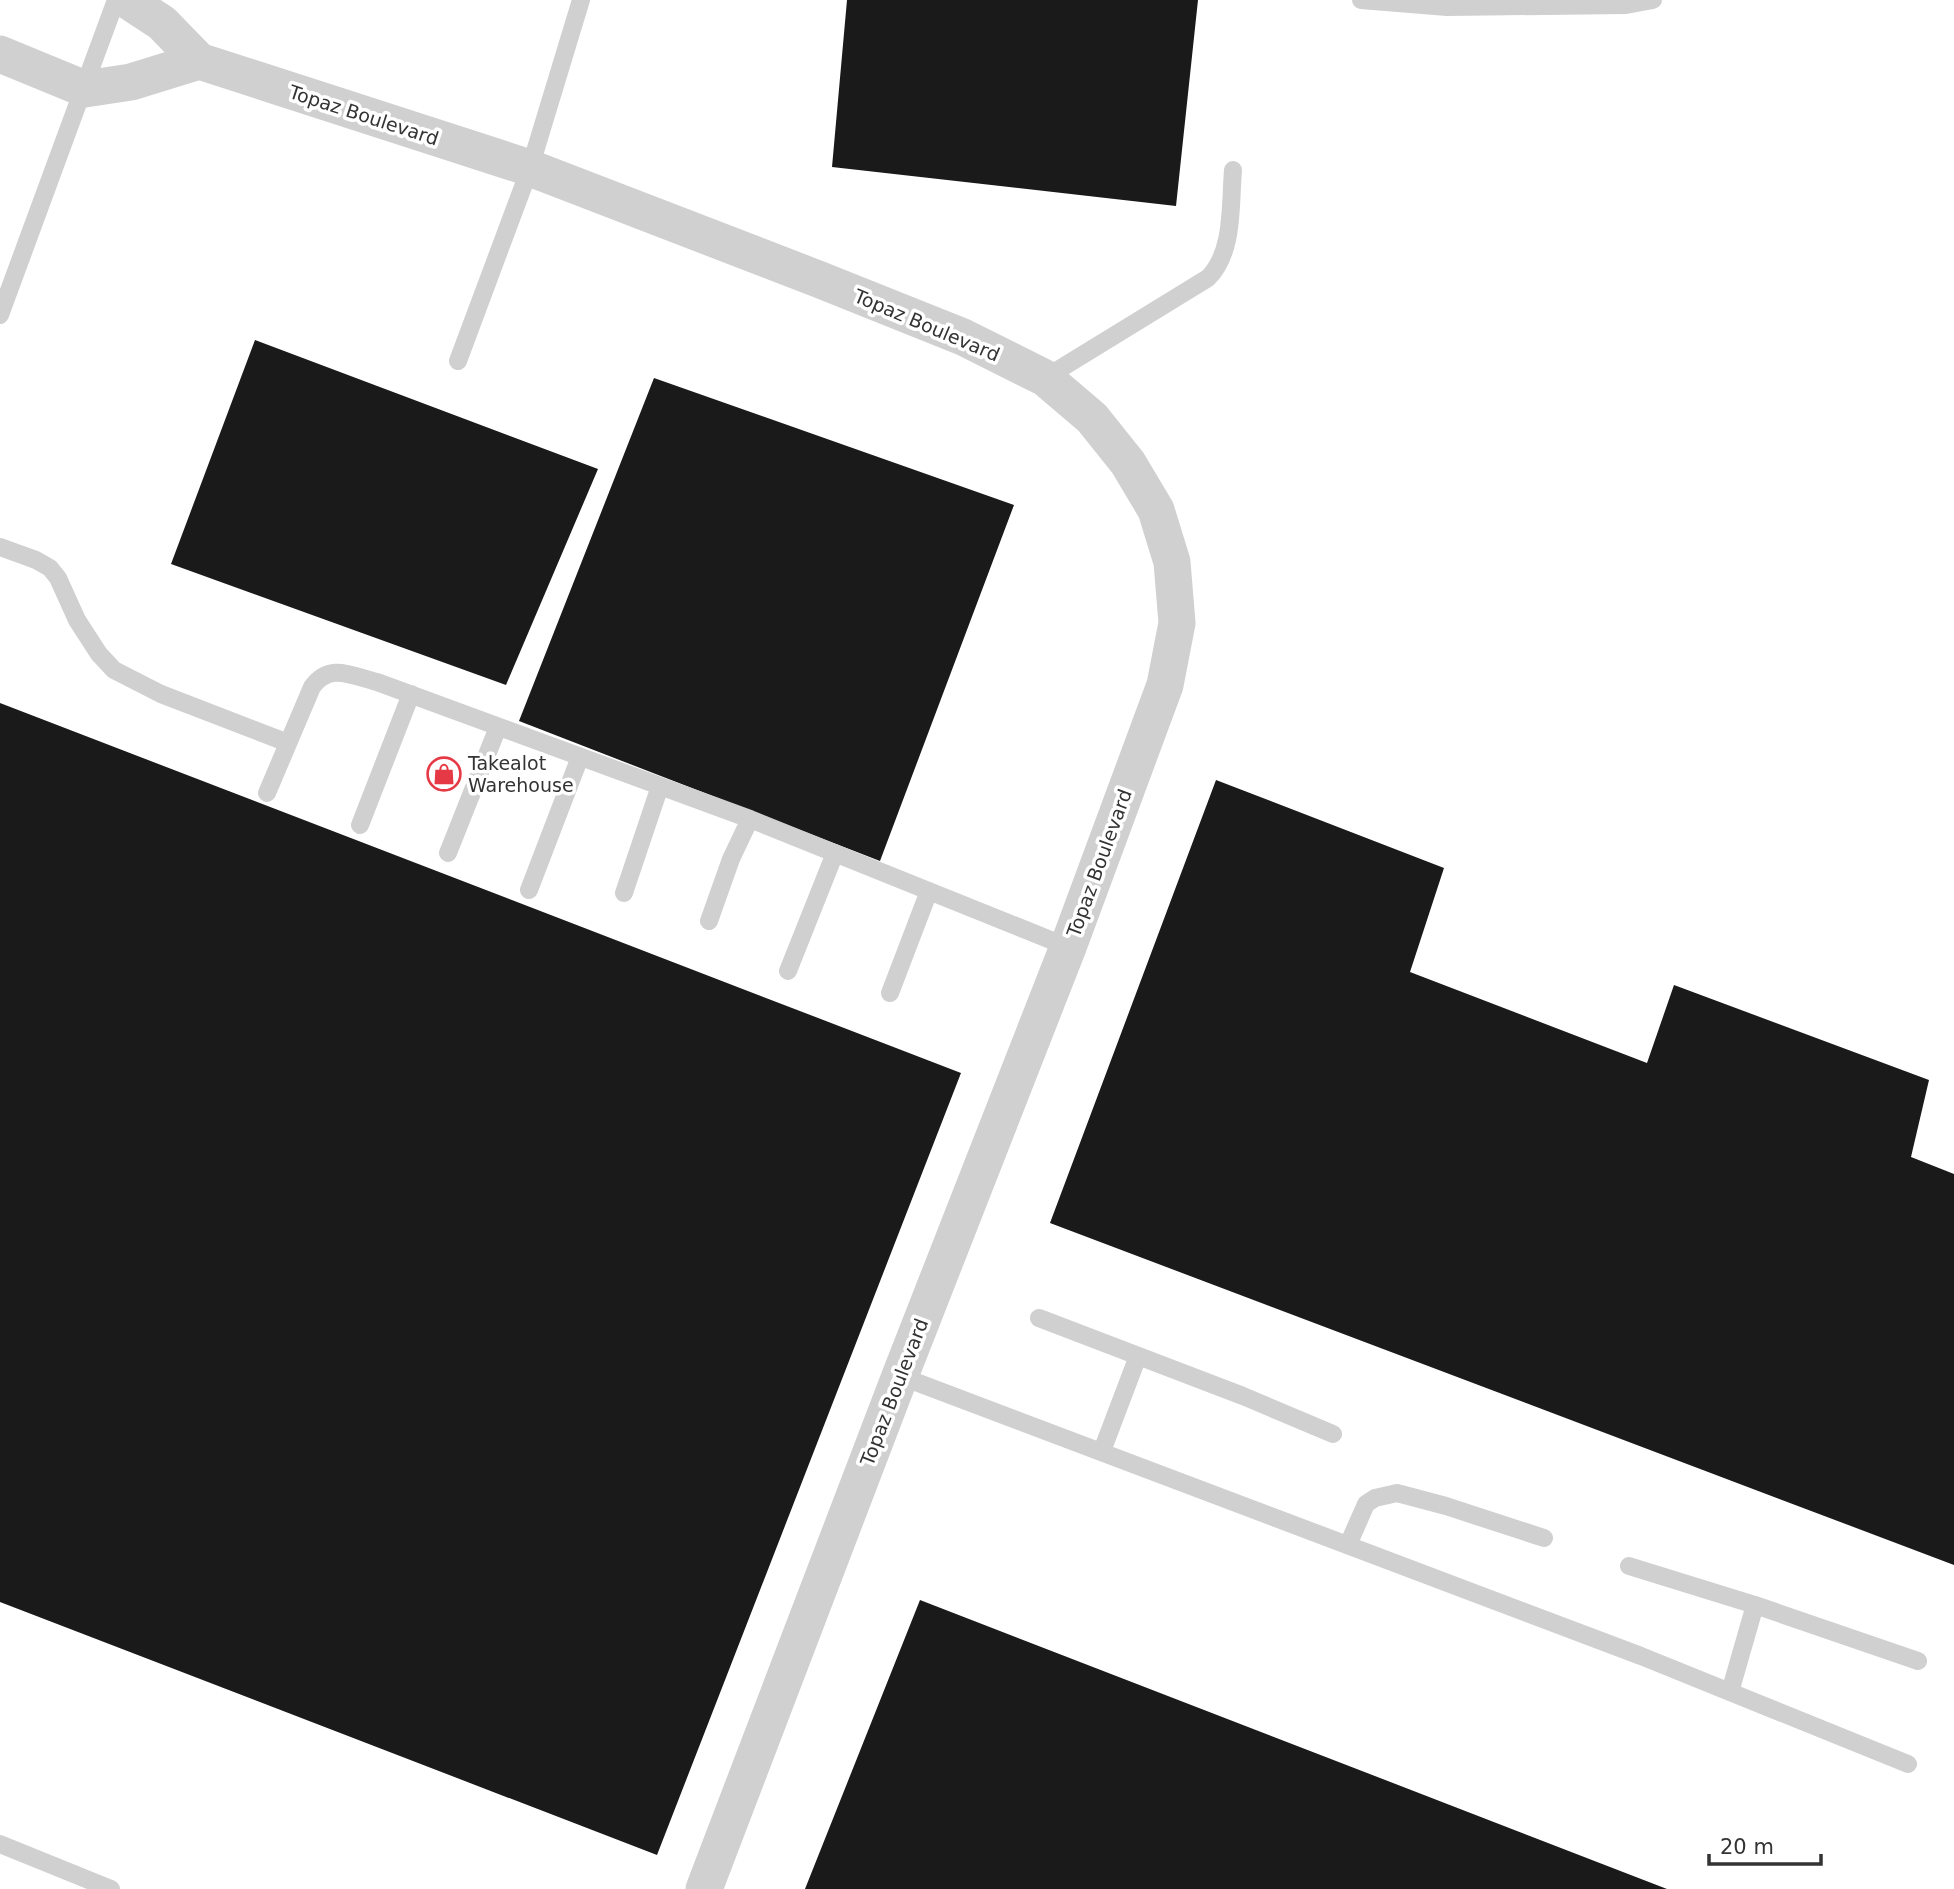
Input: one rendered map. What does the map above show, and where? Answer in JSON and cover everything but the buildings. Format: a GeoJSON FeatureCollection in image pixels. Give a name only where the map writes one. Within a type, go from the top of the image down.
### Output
{"type":"FeatureCollection","features":[{"type":"Feature","properties":{"kind":"street","name":"Topaz Boulevard"},"geometry":{"type":"LineString","coordinates":[[127,0],[163,23],[199,61],[530,168],[963,337],[1045,378],[1091,418],[1128,463],[1156,510],[1172,562],[1177,623],[1165,685],[1068,947],[704,1889]]}},
{"type":"Feature","properties":{"kind":"street"},"geometry":{"type":"LineString","coordinates":[[0,54],[85,89],[131,82],[199,61]]}},
{"type":"Feature","properties":{"kind":"lane"},"geometry":{"type":"LineString","coordinates":[[0,314],[116,0]]}},
{"type":"Feature","properties":{"kind":"lane"},"geometry":{"type":"LineString","coordinates":[[458,361],[530,168],[582,0]]}},
{"type":"Feature","properties":{"kind":"lane"},"geometry":{"type":"LineString","coordinates":[[1361,0],[1447,7],[1626,5],[1643,4],[1653,0]]}},
{"type":"Feature","properties":{"kind":"lane"},"geometry":{"type":"LineString","coordinates":[[1045,378],[1208,278],[1218,267],[1225,246],[1233,170]]}},
{"type":"Feature","properties":{"kind":"lane"},"geometry":{"type":"LineString","coordinates":[[0,547],[50,568],[58,578],[77,620],[99,654],[114,670],[126,678],[288,743]]}},
{"type":"Feature","properties":{"kind":"lane"},"geometry":{"type":"LineString","coordinates":[[267,793],[312,687],[319,677],[337,672],[411,694],[750,819],[1068,947]]}},
{"type":"Feature","properties":{"kind":"lane"},"geometry":{"type":"LineString","coordinates":[[360,825],[411,694]]}},
{"type":"Feature","properties":{"kind":"lane"},"geometry":{"type":"LineString","coordinates":[[448,853],[498,727]]}},
{"type":"Feature","properties":{"kind":"lane"},"geometry":{"type":"LineString","coordinates":[[529,890],[580,757]]}},
{"type":"Feature","properties":{"kind":"lane"},"geometry":{"type":"LineString","coordinates":[[624,893],[660,786]]}},
{"type":"Feature","properties":{"kind":"lane"},"geometry":{"type":"LineString","coordinates":[[709,920],[731,859],[750,819]]}},
{"type":"Feature","properties":{"kind":"lane"},"geometry":{"type":"LineString","coordinates":[[788,971],[835,853]]}},
{"type":"Feature","properties":{"kind":"lane"},"geometry":{"type":"LineString","coordinates":[[890,993],[929,891]]}},
{"type":"Feature","properties":{"kind":"lane"},"geometry":{"type":"LineString","coordinates":[[1039,1318],[1243,1396],[1333,1434]]}},
{"type":"Feature","properties":{"kind":"lane"},"geometry":{"type":"LineString","coordinates":[[1102,1451],[1138,1356]]}},
{"type":"Feature","properties":{"kind":"lane"},"geometry":{"type":"LineString","coordinates":[[900,1376],[1641,1656],[1908,1764]]}},
{"type":"Feature","properties":{"kind":"lane"},"geometry":{"type":"LineString","coordinates":[[1348,1545],[1366,1504],[1375,1498],[1397,1493],[1544,1538]]}},
{"type":"Feature","properties":{"kind":"lane"},"geometry":{"type":"LineString","coordinates":[[1629,1566],[1755,1605],[1919,1661]]}},
{"type":"Feature","properties":{"kind":"lane"},"geometry":{"type":"LineString","coordinates":[[1730,1692],[1755,1605]]}},
{"type":"Feature","properties":{"kind":"lane"},"geometry":{"type":"LineString","coordinates":[[0,1844],[111,1889]]}},
{"type":"Feature","properties":{"kind":"place","name":"Takealot Warehouse"},"geometry":{"type":"Point","coordinates":[444,774]}}]}
